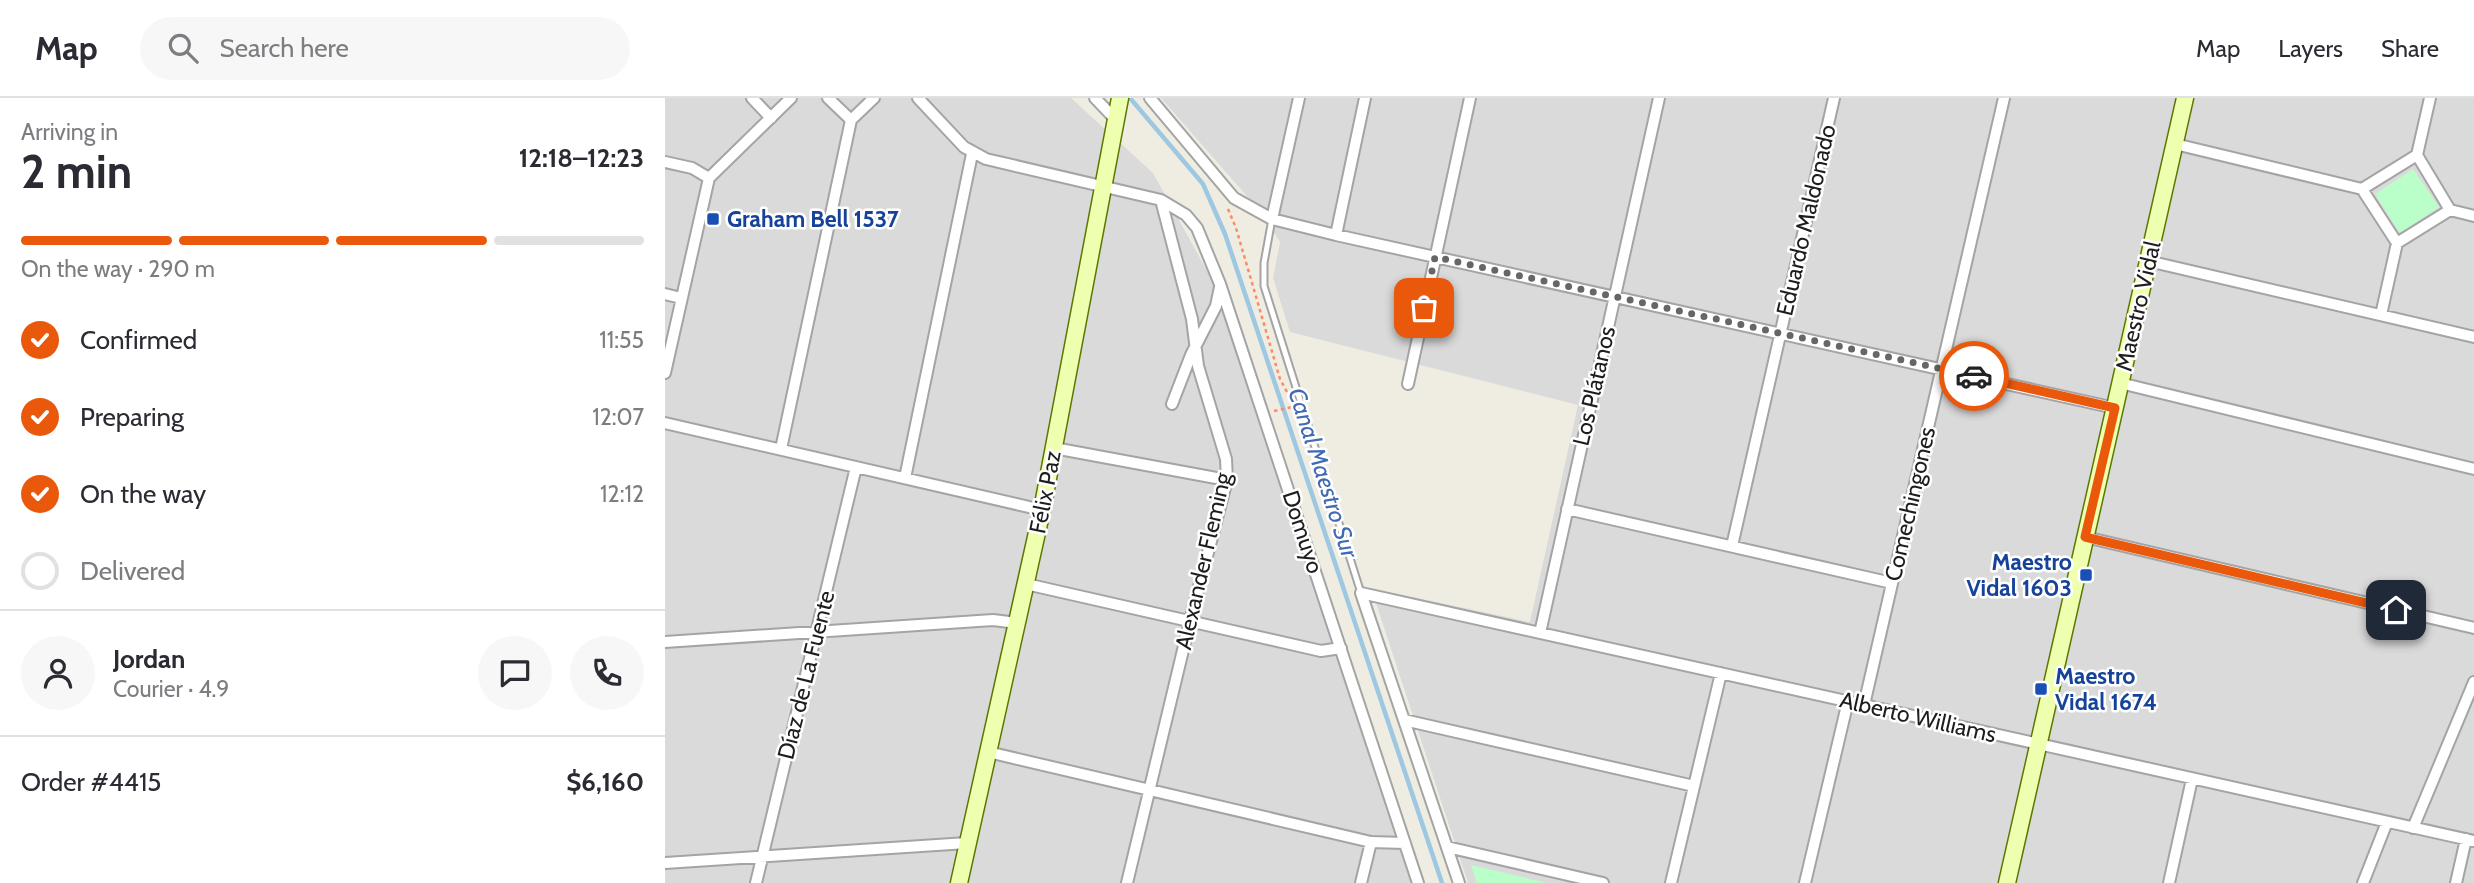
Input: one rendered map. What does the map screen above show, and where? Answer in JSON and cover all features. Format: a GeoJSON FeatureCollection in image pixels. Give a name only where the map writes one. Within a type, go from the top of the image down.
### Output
{"type":"FeatureCollection","features":[{"type":"Feature","properties":{"kind":"main road","name":"Félix Paz"},"geometry":{"type":"LineString","coordinates":[[959,883],[1027,584],[1120,98]]}},
{"type":"Feature","properties":{"kind":"main road","name":"Maestro Vidal"},"geometry":{"type":"LineString","coordinates":[[2007,883],[2185,98]]}},
{"type":"Feature","properties":{"kind":"street"},"geometry":{"type":"LineString","coordinates":[[752,98],[771,118]]}},
{"type":"Feature","properties":{"kind":"street"},"geometry":{"type":"LineString","coordinates":[[665,373],[709,178],[791,98]]}},
{"type":"Feature","properties":{"kind":"street"},"geometry":{"type":"LineString","coordinates":[[828,98],[851,120]]}},
{"type":"Feature","properties":{"kind":"street"},"geometry":{"type":"LineString","coordinates":[[782,449],[851,120],[874,98]]}},
{"type":"Feature","properties":{"kind":"street"},"geometry":{"type":"LineString","coordinates":[[918,98],[972,154],[1161,200]]}},
{"type":"Feature","properties":{"kind":"street"},"geometry":{"type":"LineString","coordinates":[[1095,98],[1116,120]]}},
{"type":"Feature","properties":{"kind":"street"},"geometry":{"type":"LineString","coordinates":[[1150,98],[1234,198],[1272,219],[2115,408]]}},
{"type":"Feature","properties":{"kind":"street"},"geometry":{"type":"LineString","coordinates":[[1272,219],[1299,98]]}},
{"type":"Feature","properties":{"kind":"street"},"geometry":{"type":"LineString","coordinates":[[1336,235],[1365,98]]}},
{"type":"Feature","properties":{"kind":"street"},"geometry":{"type":"LineString","coordinates":[[1408,384],[1471,98]]}},
{"type":"Feature","properties":{"kind":"street","name":"Los Plátanos"},"geometry":{"type":"LineString","coordinates":[[1540,633],[1659,98]]}},
{"type":"Feature","properties":{"kind":"street","name":"Eduardo Maldonado"},"geometry":{"type":"LineString","coordinates":[[1732,546],[1834,98]]}},
{"type":"Feature","properties":{"kind":"street","name":"Comechingones"},"geometry":{"type":"LineString","coordinates":[[1864,705],[2004,98]]}},
{"type":"Feature","properties":{"kind":"street"},"geometry":{"type":"LineString","coordinates":[[2430,98],[2417,155],[2450,210],[2474,216]]}},
{"type":"Feature","properties":{"kind":"street"},"geometry":{"type":"LineString","coordinates":[[2175,144],[2362,189],[2397,243],[2381,315]]}},
{"type":"Feature","properties":{"kind":"street"},"geometry":{"type":"LineString","coordinates":[[905,478],[972,154]]}},
{"type":"Feature","properties":{"kind":"street"},"geometry":{"type":"LineString","coordinates":[[2362,189],[2417,155]]}},
{"type":"Feature","properties":{"kind":"street"},"geometry":{"type":"LineString","coordinates":[[665,162],[692,169],[709,178]]}},
{"type":"Feature","properties":{"kind":"street","name":"Domuyo"},"geometry":{"type":"LineString","coordinates":[[1161,200],[1186,215],[1197,228],[1220,284],[1418,883]]}},
{"type":"Feature","properties":{"kind":"street","name":"Alexander Fleming"},"geometry":{"type":"LineString","coordinates":[[1127,883],[1227,480],[1226,458],[1198,366],[1192,319],[1161,200]]}},
{"type":"Feature","properties":{"kind":"street"},"geometry":{"type":"LineString","coordinates":[[2397,243],[2450,210]]}},
{"type":"Feature","properties":{"kind":"street"},"geometry":{"type":"LineString","coordinates":[[2148,261],[2474,337]]}},
{"type":"Feature","properties":{"kind":"street"},"geometry":{"type":"LineString","coordinates":[[1172,404],[1195,346],[1216,306],[1220,284]]}},
{"type":"Feature","properties":{"kind":"street"},"geometry":{"type":"LineString","coordinates":[[665,294],[681,298]]}},
{"type":"Feature","properties":{"kind":"street"},"geometry":{"type":"LineString","coordinates":[[2120,383],[2474,469]]}},
{"type":"Feature","properties":{"kind":"street"},"geometry":{"type":"LineString","coordinates":[[665,423],[1042,510]]}},
{"type":"Feature","properties":{"kind":"street"},"geometry":{"type":"LineString","coordinates":[[1054,447],[1227,480]]}},
{"type":"Feature","properties":{"kind":"street","name":"Díaz de La Fuente"},"geometry":{"type":"LineString","coordinates":[[756,883],[856,467]]}},
{"type":"Feature","properties":{"kind":"street"},"geometry":{"type":"LineString","coordinates":[[1567,509],[1892,583]]}},
{"type":"Feature","properties":{"kind":"street"},"geometry":{"type":"LineString","coordinates":[[2085,537],[2474,628]]}},
{"type":"Feature","properties":{"kind":"street"},"geometry":{"type":"LineString","coordinates":[[1027,584],[1321,651],[1341,648]]}},
{"type":"Feature","properties":{"kind":"street"},"geometry":{"type":"LineString","coordinates":[[1361,593],[1459,883]]}},
{"type":"Feature","properties":{"kind":"street","name":"Alberto Williams"},"geometry":{"type":"LineString","coordinates":[[1361,593],[2470,840]]}},
{"type":"Feature","properties":{"kind":"street"},"geometry":{"type":"LineString","coordinates":[[665,642],[993,620],[1017,623]]}},
{"type":"Feature","properties":{"kind":"street"},"geometry":{"type":"LineString","coordinates":[[1671,883],[1721,673]]}},
{"type":"Feature","properties":{"kind":"street"},"geometry":{"type":"LineString","coordinates":[[2413,828],[2474,682]]}},
{"type":"Feature","properties":{"kind":"street"},"geometry":{"type":"LineString","coordinates":[[1805,883],[1847,701]]}},
{"type":"Feature","properties":{"kind":"street"},"geometry":{"type":"LineString","coordinates":[[1404,720],[1694,786]]}},
{"type":"Feature","properties":{"kind":"street"},"geometry":{"type":"LineString","coordinates":[[988,752],[1371,842],[1405,843]]}},
{"type":"Feature","properties":{"kind":"street"},"geometry":{"type":"LineString","coordinates":[[2169,883],[2192,779]]}},
{"type":"Feature","properties":{"kind":"street"},"geometry":{"type":"LineString","coordinates":[[2363,883],[2387,822]]}},
{"type":"Feature","properties":{"kind":"street"},"geometry":{"type":"LineString","coordinates":[[2456,883],[2470,840]]}},
{"type":"Feature","properties":{"kind":"street"},"geometry":{"type":"LineString","coordinates":[[1361,883],[1371,842]]}},
{"type":"Feature","properties":{"kind":"street"},"geometry":{"type":"LineString","coordinates":[[665,863],[967,843]]}},
{"type":"Feature","properties":{"kind":"street"},"geometry":{"type":"LineString","coordinates":[[1447,847],[1602,883]]}},
{"type":"Feature","properties":{"kind":"lane"},"geometry":{"type":"LineString","coordinates":[[1272,219],[1264,263],[1264,286],[1361,593]]}},
{"type":"Feature","properties":{"kind":"path"},"geometry":{"type":"LineString","coordinates":[[1227,208],[1236,228],[1280,379],[1290,396]]}},
{"type":"Feature","properties":{"kind":"path"},"geometry":{"type":"LineString","coordinates":[[1277,411],[1290,407]]}},
{"type":"Feature","properties":{"kind":"shaded area"},"geometry":{"type":"Polygon","coordinates":[[[665,98],[1071,98],[1153,173],[1232,316],[1256,409],[1411,883],[665,883],[665,98]]]}},
{"type":"Feature","properties":{"kind":"shaded area"},"geometry":{"type":"Polygon","coordinates":[[[1161,98],[2474,98],[2474,883],[1468,883],[1371,588],[1530,622],[1578,405],[1290,332],[1273,278],[1280,242],[1259,210],[1161,98]]]}},
{"type":"Feature","properties":{"kind":"green space"},"geometry":{"type":"Polygon","coordinates":[[[2413,169],[2439,207],[2400,233],[2375,194],[2413,169]]]}},
{"type":"Feature","properties":{"kind":"green space"},"geometry":{"type":"Polygon","coordinates":[[[1471,865],[1547,883],[1477,883],[1471,865]]]}},
{"type":"Feature","properties":{"kind":"waterway","name":"Canal Maestro Sur"},"geometry":{"type":"LineString","coordinates":[[1130,98],[1203,184],[1225,234],[1442,883]]}},
{"type":"Feature","properties":{"kind":"way so far"},"geometry":{"type":"LineString","coordinates":[[1424,308],[1435,257],[1974,376]]}},
{"type":"Feature","properties":{"kind":"place","name":"Graham Bell 1537"},"geometry":{"type":"Point","coordinates":[713,219]}},
{"type":"Feature","properties":{"kind":"place","name":"Maestro Vidal 1603"},"geometry":{"type":"Point","coordinates":[2086,575]}},
{"type":"Feature","properties":{"kind":"place","name":"Maestro Vidal 1674"},"geometry":{"type":"Point","coordinates":[2041,689]}},
{"type":"Feature","properties":{"kind":"route"},"geometry":{"type":"LineString","coordinates":[[1974,376],[2115,408],[2085,537],[2396,610]]}}]}
